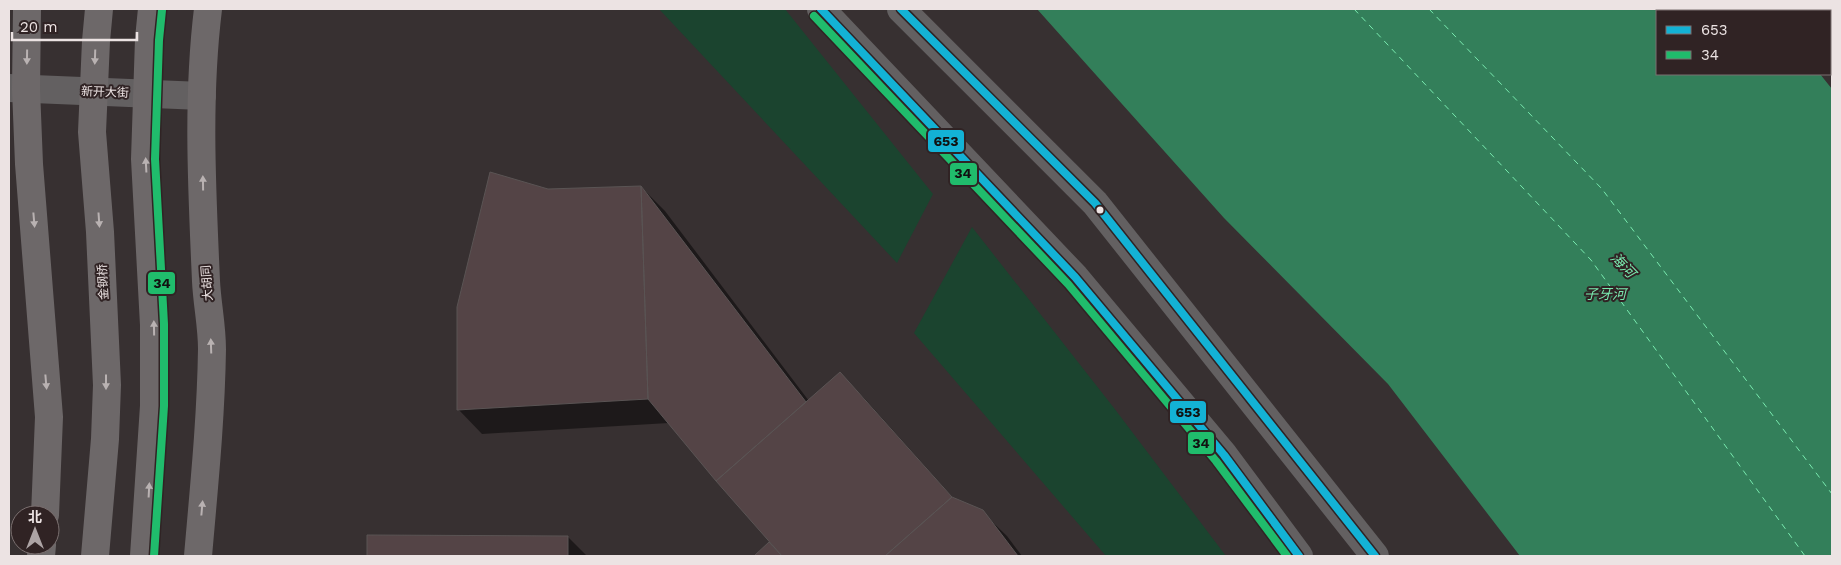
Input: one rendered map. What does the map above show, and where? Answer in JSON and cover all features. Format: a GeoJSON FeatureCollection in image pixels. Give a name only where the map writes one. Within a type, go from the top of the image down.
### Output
{"type":"FeatureCollection","features":[{"type":"Feature","properties":{"kind":"main road"},"geometry":{"type":"LineString","coordinates":[[27,9],[17,88],[29,164],[49,417],[45,505]]}},
{"type":"Feature","properties":{"kind":"main road","name":"金钢桥"},"geometry":{"type":"LineString","coordinates":[[95,556],[105,439],[106,385],[101,251],[92,132],[99,9]]}},
{"type":"Feature","properties":{"kind":"main road"},"geometry":{"type":"LineString","coordinates":[[144,556],[154,397],[154,325],[145,159],[149,39],[152,9]]}},
{"type":"Feature","properties":{"kind":"main road","name":"大胡同"},"geometry":{"type":"LineString","coordinates":[[198,556],[208,440],[212,347],[206,284],[202,96],[204,43],[208,9]]}},
{"type":"Feature","properties":{"kind":"street"},"geometry":{"type":"LineString","coordinates":[[821,9],[1075,277],[1224,455],[1299,556]]}},
{"type":"Feature","properties":{"kind":"street"},"geometry":{"type":"LineString","coordinates":[[901,9],[1095,203],[1375,556]]}},
{"type":"Feature","properties":{"kind":"street","name":"新开大街"},"geometry":{"type":"LineString","coordinates":[[17,88],[202,96]]}},
{"type":"Feature","properties":{"kind":"shaded area"},"geometry":{"type":"Polygon","coordinates":[[[659,9],[785,9],[933,194],[897,263],[659,9]]]}},
{"type":"Feature","properties":{"kind":"shaded area"},"geometry":{"type":"Polygon","coordinates":[[[972,227],[1114,408],[1226,556],[1106,556],[914,333],[972,227]]]}},
{"type":"Feature","properties":{"kind":"water","name":"子牙河"},"geometry":{"type":"Polygon","coordinates":[[[1037,9],[1762,9],[1764,10],[1656,10],[1656,75],[1821,75],[1832,89],[1832,556],[1520,556],[1388,384],[1224,218],[1037,9]]]}},
{"type":"Feature","properties":{"kind":"building"},"geometry":{"type":"Polygon","coordinates":[[[490,172],[548,189],[641,186],[648,399],[457,410],[457,307],[490,172]]]}},
{"type":"Feature","properties":{"kind":"building"},"geometry":{"type":"Polygon","coordinates":[[[641,186],[806,402],[716,481],[648,399],[641,186]]]}},
{"type":"Feature","properties":{"kind":"building"},"geometry":{"type":"Polygon","coordinates":[[[840,372],[952,497],[885,556],[782,556],[716,481],[840,372]]]}},
{"type":"Feature","properties":{"kind":"building"},"geometry":{"type":"Polygon","coordinates":[[[952,497],[983,510],[1018,556],[885,556],[952,497]]]}},
{"type":"Feature","properties":{"kind":"building"},"geometry":{"type":"Polygon","coordinates":[[[367,535],[568,536],[568,556],[367,556],[367,535]]]}},
{"type":"Feature","properties":{"kind":"building"},"geometry":{"type":"Polygon","coordinates":[[[769,542],[782,556],[754,556],[769,542]]]}},
{"type":"Feature","properties":{"kind":"ferry route"},"geometry":{"type":"LineString","coordinates":[[1354,9],[1591,260],[1805,556]]}},
{"type":"Feature","properties":{"kind":"ferry route"},"geometry":{"type":"LineString","coordinates":[[1429,9],[1602,189],[1832,494]]}},
{"type":"Feature","properties":{"kind":"transit line","name":"653"},"geometry":{"type":"LineString","coordinates":[[821,9],[1075,277],[1224,455],[1299,556]]}},
{"type":"Feature","properties":{"kind":"transit line","name":"653"},"geometry":{"type":"LineString","coordinates":[[901,9],[1095,203],[1375,556]]}},
{"type":"Feature","properties":{"kind":"transit line","name":"34"},"geometry":{"type":"LineString","coordinates":[[154,556],[164,406],[164,324],[155,159],[159,40],[162,10]]}},
{"type":"Feature","properties":{"kind":"transit line","name":"34"},"geometry":{"type":"LineString","coordinates":[[814,16],[1068,284],[1216,461],[1287,556]]}},
{"type":"Feature","properties":{"kind":"water label","name":"海河"},"geometry":{"type":"Point","coordinates":[1623,265]}}]}
